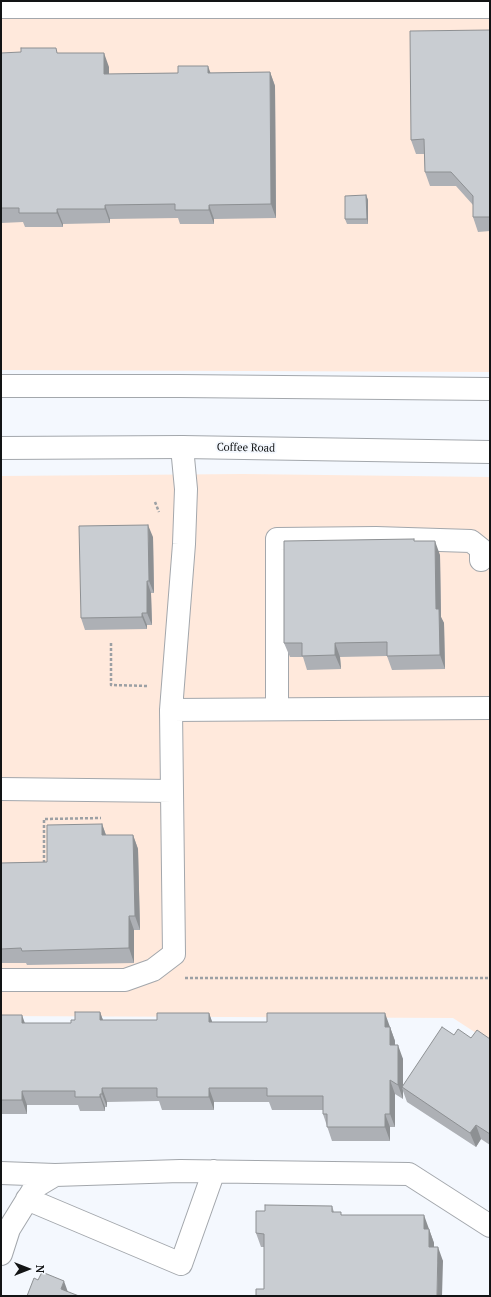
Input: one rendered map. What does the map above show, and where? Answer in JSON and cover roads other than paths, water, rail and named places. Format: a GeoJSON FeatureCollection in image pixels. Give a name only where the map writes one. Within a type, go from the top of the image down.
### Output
{"type":"FeatureCollection","features":[{"type":"Feature","properties":{"kind":"main road"},"geometry":{"type":"LineString","coordinates":[[1,7],[490,7]]}},
{"type":"Feature","properties":{"kind":"main road"},"geometry":{"type":"LineString","coordinates":[[1,386],[490,389]]}},
{"type":"Feature","properties":{"kind":"main road"},"geometry":{"type":"LineString","coordinates":[[1,980],[125,980],[153,970],[174,954],[171,710],[184,538],[186,489],[182,447]]}},
{"type":"Feature","properties":{"kind":"main road","name":"Coffee Road"},"geometry":{"type":"LineString","coordinates":[[1,448],[182,447],[490,452]]}},
{"type":"Feature","properties":{"kind":"main road"},"geometry":{"type":"LineString","coordinates":[[277,709],[277,539],[376,538],[471,541],[481,549],[481,560]]}},
{"type":"Feature","properties":{"kind":"main road"},"geometry":{"type":"LineString","coordinates":[[171,710],[490,708]]}},
{"type":"Feature","properties":{"kind":"main road"},"geometry":{"type":"LineString","coordinates":[[1,789],[172,791]]}},
{"type":"Feature","properties":{"kind":"main road"},"geometry":{"type":"LineString","coordinates":[[27,1199],[181,1264],[214,1171]]}},
{"type":"Feature","properties":{"kind":"main road"},"geometry":{"type":"LineString","coordinates":[[1,1173],[55,1175],[214,1171],[410,1174],[490,1226]]}},
{"type":"Feature","properties":{"kind":"main road"},"geometry":{"type":"LineString","coordinates":[[1,1254],[9,1229],[35,1186],[55,1175]]}}]}
